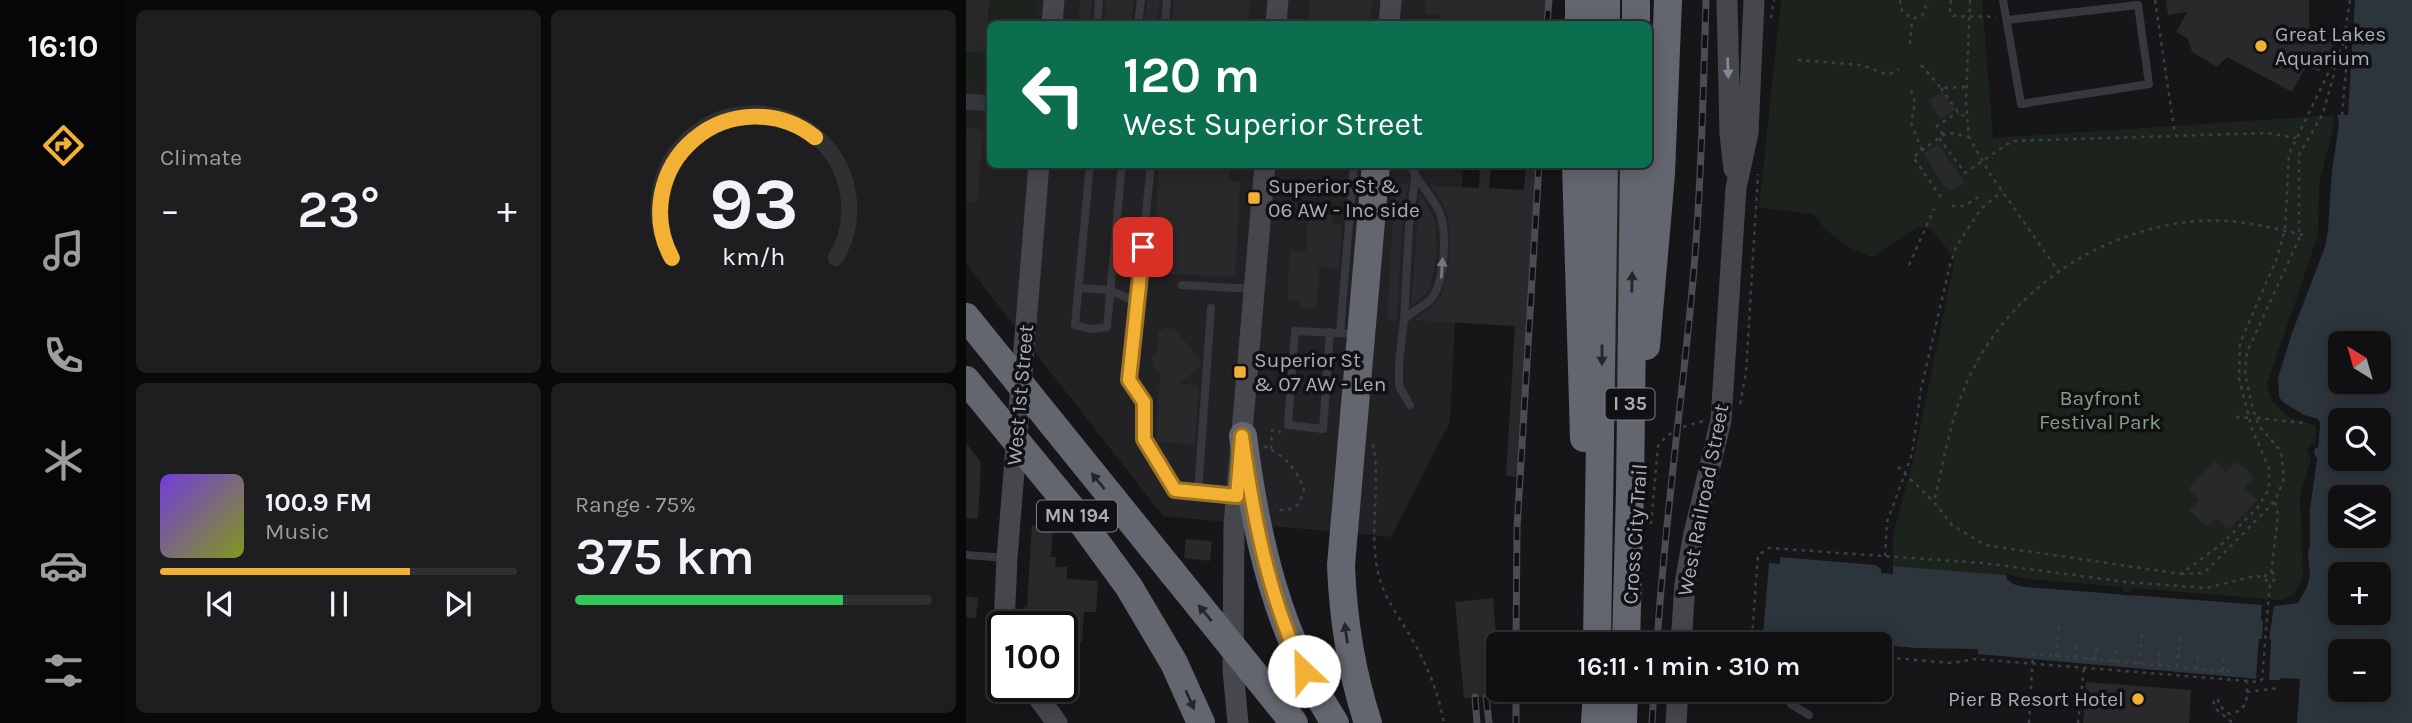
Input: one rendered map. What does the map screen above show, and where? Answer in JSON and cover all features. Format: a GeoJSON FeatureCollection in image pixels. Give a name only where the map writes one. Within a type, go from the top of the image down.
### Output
{"type":"FeatureCollection","features":[{"type":"Feature","properties":{"kind":"highway"},"geometry":{"type":"LineString","coordinates":[[1578,21],[1579,0]]}},
{"type":"Feature","properties":{"kind":"highway"},"geometry":{"type":"LineString","coordinates":[[1606,0],[1606,21]]}},
{"type":"Feature","properties":{"kind":"highway"},"geometry":{"type":"LineString","coordinates":[[1636,0],[1636,21]]}},
{"type":"Feature","properties":{"kind":"highway"},"geometry":{"type":"LineString","coordinates":[[1631,460],[1652,303],[1661,174],[1668,0]]}},
{"type":"Feature","properties":{"kind":"highway"},"geometry":{"type":"LineString","coordinates":[[1368,723],[1350,660],[1341,576],[1350,333],[1375,168]]}},
{"type":"Feature","properties":{"kind":"highway"},"geometry":{"type":"LineString","coordinates":[[1576,168],[1588,533],[1598,604]]}},
{"type":"Feature","properties":{"kind":"highway","name":"I 35"},"geometry":{"type":"LineString","coordinates":[[1597,632],[1604,168]]}},
{"type":"Feature","properties":{"kind":"highway","name":"I 35"},"geometry":{"type":"LineString","coordinates":[[1626,632],[1634,168]]}},
{"type":"Feature","properties":{"kind":"highway"},"geometry":{"type":"LineString","coordinates":[[971,323],[1294,723]]}},
{"type":"Feature","properties":{"kind":"highway","name":"MN 194"},"geometry":{"type":"LineString","coordinates":[[966,380],[1072,509],[1136,596],[1174,663],[1201,723]]}},
{"type":"Feature","properties":{"kind":"highway"},"geometry":{"type":"LineString","coordinates":[[1253,441],[1267,568],[1283,624],[1307,678],[1335,723]]}},
{"type":"Feature","properties":{"kind":"highway"},"geometry":{"type":"LineString","coordinates":[[1595,723],[1596,702]]}},
{"type":"Feature","properties":{"kind":"highway"},"geometry":{"type":"LineString","coordinates":[[1623,723],[1624,702]]}},
{"type":"Feature","properties":{"kind":"street"},"geometry":{"type":"LineString","coordinates":[[1052,21],[1054,0]]}},
{"type":"Feature","properties":{"kind":"street"},"geometry":{"type":"LineString","coordinates":[[1276,21],[1278,0]]}},
{"type":"Feature","properties":{"kind":"street"},"geometry":{"type":"LineString","coordinates":[[1389,21],[1391,0]]}},
{"type":"Feature","properties":{"kind":"street","name":"West Railroad Street"},"geometry":{"type":"LineString","coordinates":[[1727,0],[1730,134],[1736,188]]}},
{"type":"Feature","properties":{"kind":"street","name":"West Railroad Street"},"geometry":{"type":"LineString","coordinates":[[1682,632],[1689,561],[1721,420],[1736,188],[1748,133],[1754,0]]}},
{"type":"Feature","properties":{"kind":"street"},"geometry":{"type":"LineString","coordinates":[[966,102],[987,103]]}},
{"type":"Feature","properties":{"kind":"street","name":"West 1st Street"},"geometry":{"type":"LineString","coordinates":[[1005,611],[1039,168]]}},
{"type":"Feature","properties":{"kind":"street"},"geometry":{"type":"LineString","coordinates":[[1238,723],[1233,670],[1232,581],[1237,496],[1253,441],[1255,289],[1265,168]]}},
{"type":"Feature","properties":{"kind":"street"},"geometry":{"type":"LineString","coordinates":[[1041,702],[1056,723]]}},
{"type":"Feature","properties":{"kind":"street"},"geometry":{"type":"LineString","coordinates":[[1676,723],[1677,702]]}},
{"type":"Feature","properties":{"kind":"lane"},"geometry":{"type":"LineString","coordinates":[[1097,21],[1099,0]]}},
{"type":"Feature","properties":{"kind":"lane"},"geometry":{"type":"LineString","coordinates":[[1138,21],[1140,0]]}},
{"type":"Feature","properties":{"kind":"lane"},"geometry":{"type":"LineString","coordinates":[[1165,21],[1167,0]]}},
{"type":"Feature","properties":{"kind":"lane"},"geometry":{"type":"LineString","coordinates":[[2003,0],[2006,18],[2021,104],[2149,84],[2138,5],[2006,18]]}},
{"type":"Feature","properties":{"kind":"lane"},"geometry":{"type":"LineString","coordinates":[[1090,168],[1075,325],[1090,329],[1107,327],[1122,168]]}},
{"type":"Feature","properties":{"kind":"lane"},"geometry":{"type":"LineString","coordinates":[[1151,168],[1129,380],[1144,402],[1144,439],[1175,490],[1237,496]]}},
{"type":"Feature","properties":{"kind":"lane"},"geometry":{"type":"LineString","coordinates":[[1330,332],[1323,429],[1288,425],[1295,331],[1330,332],[1350,333],[1354,168]]}},
{"type":"Feature","properties":{"kind":"lane"},"geometry":{"type":"LineString","coordinates":[[1404,320],[1413,310],[1430,300],[1441,280],[1443,224],[1439,210],[1415,178],[1411,168]]}},
{"type":"Feature","properties":{"kind":"lane"},"geometry":{"type":"LineString","coordinates":[[1410,405],[1399,386],[1409,227],[1415,178]]}},
{"type":"Feature","properties":{"kind":"lane"},"geometry":{"type":"LineString","coordinates":[[1182,285],[1255,289]]}},
{"type":"Feature","properties":{"kind":"lane"},"geometry":{"type":"LineString","coordinates":[[1079,288],[1109,290],[1137,302]]}},
{"type":"Feature","properties":{"kind":"lane"},"geometry":{"type":"LineString","coordinates":[[1199,492],[1211,308]]}},
{"type":"Feature","properties":{"kind":"lane"},"geometry":{"type":"LineString","coordinates":[[966,555],[1007,558]]}},
{"type":"Feature","properties":{"kind":"lane"},"geometry":{"type":"LineString","coordinates":[[1791,702],[1809,715]]}},
{"type":"Feature","properties":{"kind":"path"},"geometry":{"type":"LineString","coordinates":[[1900,0],[1905,15],[1912,19],[1922,16],[1928,0]]}},
{"type":"Feature","properties":{"kind":"path"},"geometry":{"type":"LineString","coordinates":[[1951,0],[1950,12],[1954,16],[2006,18]]}},
{"type":"Feature","properties":{"kind":"path"},"geometry":{"type":"LineString","coordinates":[[1970,0],[1967,87],[1969,137],[1982,161],[2059,272]]}},
{"type":"Feature","properties":{"kind":"path"},"geometry":{"type":"LineString","coordinates":[[2155,0],[2175,135]]}},
{"type":"Feature","properties":{"kind":"path"},"geometry":{"type":"LineString","coordinates":[[2181,574],[2223,542],[2258,507],[2269,489],[2269,468],[2249,418],[2239,378],[2239,343],[2277,258],[2285,229],[2289,154],[2343,46],[2350,0]]}},
{"type":"Feature","properties":{"kind":"path"},"geometry":{"type":"LineString","coordinates":[[1910,44],[1912,19]]}},
{"type":"Feature","properties":{"kind":"path"},"geometry":{"type":"LineString","coordinates":[[2342,115],[2348,48],[2343,46]]}},
{"type":"Feature","properties":{"kind":"path"},"geometry":{"type":"LineString","coordinates":[[1898,467],[1934,502],[1952,525],[1986,545],[2181,574],[2203,573],[2209,568],[2275,501],[2284,479],[2281,452],[2259,426],[2256,418],[2245,373],[2246,352],[2301,234],[2299,155],[2323,113],[2334,74],[2335,59]]}},
{"type":"Feature","properties":{"kind":"path"},"geometry":{"type":"LineString","coordinates":[[1798,60],[1862,65],[1882,74],[1892,73],[1899,68]]}},
{"type":"Feature","properties":{"kind":"path"},"geometry":{"type":"LineString","coordinates":[[1921,65],[1960,115],[1967,116]]}},
{"type":"Feature","properties":{"kind":"path"},"geometry":{"type":"LineString","coordinates":[[1941,88],[1967,87]]}},
{"type":"Feature","properties":{"kind":"path"},"geometry":{"type":"LineString","coordinates":[[1911,90],[1915,102],[1911,123],[1922,150]]}},
{"type":"Feature","properties":{"kind":"path"},"geometry":{"type":"LineString","coordinates":[[1943,135],[1937,126],[1958,112]]}},
{"type":"Feature","properties":{"kind":"path"},"geometry":{"type":"LineString","coordinates":[[1941,197],[1913,157],[1950,132],[1969,137]]}},
{"type":"Feature","properties":{"kind":"path"},"geometry":{"type":"LineString","coordinates":[[1939,138],[1965,173],[2012,141],[2267,133],[2296,138]]}},
{"type":"Feature","properties":{"kind":"path"},"geometry":{"type":"LineString","coordinates":[[1885,556],[1887,522],[1912,454],[1921,389],[1950,265],[1957,245],[1981,209],[2002,191]]}},
{"type":"Feature","properties":{"kind":"path"},"geometry":{"type":"LineString","coordinates":[[1952,206],[1964,206],[1983,194]]}},
{"type":"Feature","properties":{"kind":"path"},"geometry":{"type":"LineString","coordinates":[[1909,265],[1934,209]]}},
{"type":"Feature","properties":{"kind":"path"},"geometry":{"type":"LineString","coordinates":[[1934,502],[1952,424],[1964,388],[1980,357],[2005,321],[2030,294],[2059,272],[2105,244],[2152,229],[2199,221],[2248,223],[2301,234]]}},
{"type":"Feature","properties":{"kind":"path"},"geometry":{"type":"LineString","coordinates":[[1721,420],[1738,420],[1746,373],[1749,321]]}},
{"type":"Feature","properties":{"kind":"path"},"geometry":{"type":"LineString","coordinates":[[2236,417],[2305,423]]}},
{"type":"Feature","properties":{"kind":"path","name":"Cross City Trail"},"geometry":{"type":"LineString","coordinates":[[1651,524],[1658,446],[1665,436],[1678,428],[1703,421],[1721,420]]}},
{"type":"Feature","properties":{"kind":"path"},"geometry":{"type":"LineString","coordinates":[[1271,449],[1272,430]]}},
{"type":"Feature","properties":{"kind":"path"},"geometry":{"type":"LineString","coordinates":[[1372,437],[1375,458],[1374,543],[1380,582],[1422,655],[1433,680],[1444,723]]}},
{"type":"Feature","properties":{"kind":"path"},"geometry":{"type":"LineString","coordinates":[[1253,441],[1271,449],[1293,466],[1304,489],[1298,504],[1288,510],[1276,508],[1273,502]]}},
{"type":"Feature","properties":{"kind":"path"},"geometry":{"type":"LineString","coordinates":[[2270,582],[2275,579],[2271,573],[2278,516],[2275,501]]}},
{"type":"Feature","properties":{"kind":"path"},"geometry":{"type":"LineString","coordinates":[[1753,632],[1759,555],[1769,548],[1983,563],[2126,582],[2207,588],[2254,576],[2265,577],[2270,582],[2262,679],[2255,682],[1976,659],[1942,663],[1892,658]]}},
{"type":"Feature","properties":{"kind":"path"},"geometry":{"type":"LineString","coordinates":[[2265,577],[2267,573],[2271,573]]}},
{"type":"Feature","properties":{"kind":"path"},"geometry":{"type":"LineString","coordinates":[[2056,656],[2059,626]]}},
{"type":"Feature","properties":{"kind":"path"},"geometry":{"type":"LineString","coordinates":[[2139,664],[2142,634]]}},
{"type":"Feature","properties":{"kind":"path"},"geometry":{"type":"LineString","coordinates":[[2177,667],[2180,637]]}},
{"type":"Feature","properties":{"kind":"path"},"geometry":{"type":"LineString","coordinates":[[2076,658],[2077,643]]}},
{"type":"Feature","properties":{"kind":"path"},"geometry":{"type":"LineString","coordinates":[[2095,660],[2097,644]]}},
{"type":"Feature","properties":{"kind":"path"},"geometry":{"type":"LineString","coordinates":[[2114,662],[2116,646]]}},
{"type":"Feature","properties":{"kind":"path"},"geometry":{"type":"LineString","coordinates":[[2159,665],[2160,650]]}},
{"type":"Feature","properties":{"kind":"path"},"geometry":{"type":"LineString","coordinates":[[2197,669],[2198,653]]}},
{"type":"Feature","properties":{"kind":"path"},"geometry":{"type":"LineString","coordinates":[[2029,723],[2033,654],[2234,672]]}},
{"type":"Feature","properties":{"kind":"path"},"geometry":{"type":"LineString","coordinates":[[2223,671],[2224,656]]}},
{"type":"Feature","properties":{"kind":"path"},"geometry":{"type":"LineString","coordinates":[[2078,723],[2084,668]]}},
{"type":"Feature","properties":{"kind":"path"},"geometry":{"type":"LineString","coordinates":[[2191,677],[2192,683]]}},
{"type":"Feature","properties":{"kind":"path"},"geometry":{"type":"LineString","coordinates":[[2218,699],[2221,708],[2231,714],[2235,713],[2245,706],[2247,682]]}},
{"type":"Feature","properties":{"kind":"path"},"geometry":{"type":"LineString","coordinates":[[2247,692],[2279,688]]}},
{"type":"Feature","properties":{"kind":"path"},"geometry":{"type":"LineString","coordinates":[[2213,701],[2217,710],[2232,723]]}},
{"type":"Feature","properties":{"kind":"shaded area"},"geometry":{"type":"Polygon","coordinates":[[[966,0],[1471,0],[1470,21],[987,21],[987,168],[1463,168],[1450,422],[1391,537],[1163,516],[966,264],[966,0]]]}},
{"type":"Feature","properties":{"kind":"shaded area"},"geometry":{"type":"Polygon","coordinates":[[[2355,0],[2412,0],[2412,723],[2297,723],[2300,679],[2269,680],[1892,646],[1892,632],[1763,632],[1769,563],[1780,564],[1780,557],[1875,565],[1881,569],[1881,573],[1893,574],[1893,566],[2007,575],[2027,582],[2132,596],[2133,591],[2280,603],[2294,599],[2306,577],[2304,495],[2315,458],[2312,448],[2318,447],[2320,423],[2313,422],[2275,399],[2271,384],[2321,236],[2337,115],[2348,115],[2355,0]]]}},
{"type":"Feature","properties":{"kind":"green space"},"geometry":{"type":"Polygon","coordinates":[[[966,0],[1036,0],[1034,21],[987,21],[987,84],[966,82],[966,0]]]}},
{"type":"Feature","properties":{"kind":"green space","name":"Bayfront Festival Park"},"geometry":{"type":"Polygon","coordinates":[[[1781,0],[1982,0],[1993,138],[2337,115],[2320,423],[2306,577],[2294,599],[2280,603],[2133,596],[2027,582],[2007,575],[1893,566],[1893,535],[1914,457],[1955,259],[1930,228],[1919,227],[1872,257],[1839,240],[1825,229],[1813,214],[1759,208],[1781,0]]]}},
{"type":"Feature","properties":{"kind":"green space"},"geometry":{"type":"Polygon","coordinates":[[[1616,168],[1623,168],[1619,409],[1613,409],[1616,168]]]}},
{"type":"Feature","properties":{"kind":"pier"},"geometry":{"type":"Polygon","coordinates":[[[2334,115],[2337,115],[2339,124],[2325,247],[2278,378],[2279,397],[2283,402],[2304,415],[2318,419],[2320,423],[2318,448],[2315,448],[2314,453],[2317,459],[2310,510],[2310,576],[2298,603],[2274,606],[2269,639],[2269,680],[2256,679],[2259,639],[2262,639],[2262,605],[2025,587],[2013,584],[2006,574],[2028,579],[2122,587],[2124,592],[2133,588],[2280,600],[2292,596],[2303,577],[2300,495],[2311,459],[2307,450],[2310,445],[2315,444],[2316,426],[2287,416],[2272,401],[2267,384],[2318,235],[2319,183],[2333,130],[2334,115]]]}},
{"type":"Feature","properties":{"kind":"pier"},"geometry":{"type":"Polygon","coordinates":[[[1892,646],[1977,649],[1978,654],[1966,656],[1892,650],[1892,646]]]}},
{"type":"Feature","properties":{"kind":"building"},"geometry":{"type":"Polygon","coordinates":[[[966,0],[989,0],[985,53],[966,52],[966,0]]]}},
{"type":"Feature","properties":{"kind":"building"},"geometry":{"type":"Polygon","coordinates":[[[1080,0],[1092,0],[1091,21],[1078,21],[1080,0]]]}},
{"type":"Feature","properties":{"kind":"building"},"geometry":{"type":"Polygon","coordinates":[[[1106,0],[1134,0],[1132,21],[1104,21],[1106,0]]]}},
{"type":"Feature","properties":{"kind":"building"},"geometry":{"type":"Polygon","coordinates":[[[1147,0],[1160,0],[1157,21],[1145,21],[1147,0]]]}},
{"type":"Feature","properties":{"kind":"building"},"geometry":{"type":"Polygon","coordinates":[[[1174,0],[1250,0],[1248,21],[1172,20],[1174,0]]]}},
{"type":"Feature","properties":{"kind":"building"},"geometry":{"type":"Polygon","coordinates":[[[1310,0],[1372,0],[1369,21],[1308,21],[1310,0]]]}},
{"type":"Feature","properties":{"kind":"building"},"geometry":{"type":"Polygon","coordinates":[[[1426,0],[1548,0],[1546,21],[1440,21],[1440,15],[1425,14],[1426,0]]]}},
{"type":"Feature","properties":{"kind":"building","name":"Great Lakes Aquarium"},"geometry":{"type":"Polygon","coordinates":[[[2166,0],[2309,0],[2309,27],[2335,41],[2319,72],[2306,66],[2292,92],[2227,57],[2217,67],[2192,52],[2188,39],[2176,32],[2187,12],[2168,15],[2166,0]]]}},
{"type":"Feature","properties":{"kind":"building"},"geometry":{"type":"Polygon","coordinates":[[[1942,91],[1955,109],[1941,119],[1928,101],[1942,91]]]}},
{"type":"Feature","properties":{"kind":"building"},"geometry":{"type":"Polygon","coordinates":[[[966,128],[984,129],[977,203],[966,202],[966,128]]]}},
{"type":"Feature","properties":{"kind":"building"},"geometry":{"type":"Polygon","coordinates":[[[1938,144],[1965,182],[1951,192],[1924,154],[1938,144]]]}},
{"type":"Feature","properties":{"kind":"building"},"geometry":{"type":"Polygon","coordinates":[[[1159,168],[1230,168],[1229,181],[1240,182],[1235,277],[1153,273],[1159,168]]]}},
{"type":"Feature","properties":{"kind":"building"},"geometry":{"type":"Polygon","coordinates":[[[1480,168],[1491,168],[1489,188],[1524,190],[1526,168],[1538,168],[1518,477],[1506,476],[1515,326],[1413,320],[1432,307],[1441,296],[1450,257],[1448,217],[1442,202],[1430,185],[1479,188],[1480,168]]]}},
{"type":"Feature","properties":{"kind":"building"},"geometry":{"type":"Polygon","coordinates":[[[1395,183],[1408,184],[1402,227],[1397,319],[1387,319],[1395,183]]]}},
{"type":"Feature","properties":{"kind":"building"},"geometry":{"type":"Polygon","coordinates":[[[1420,193],[1435,221],[1437,256],[1429,290],[1411,305],[1420,193]]]}},
{"type":"Feature","properties":{"kind":"building"},"geometry":{"type":"Polygon","coordinates":[[[1308,214],[1332,215],[1331,223],[1342,224],[1339,268],[1319,267],[1317,308],[1299,307],[1300,300],[1287,300],[1290,251],[1306,252],[1308,214]]]}},
{"type":"Feature","properties":{"kind":"building"},"geometry":{"type":"Polygon","coordinates":[[[1164,328],[1175,329],[1201,361],[1200,367],[1178,384],[1199,385],[1195,444],[1156,442],[1160,375],[1151,364],[1154,362],[1150,357],[1157,352],[1158,333],[1164,328]]]}},
{"type":"Feature","properties":{"kind":"building"},"geometry":{"type":"Polygon","coordinates":[[[966,443],[981,462],[978,519],[966,518],[966,443]]]}},
{"type":"Feature","properties":{"kind":"building"},"geometry":{"type":"Polygon","coordinates":[[[2214,461],[2226,472],[2237,461],[2254,477],[2244,488],[2257,500],[2229,530],[2216,518],[2207,527],[2189,510],[2199,500],[2188,489],[2214,461]]]}},
{"type":"Feature","properties":{"kind":"building"},"geometry":{"type":"Polygon","coordinates":[[[1032,525],[1053,526],[1051,557],[1056,557],[1055,567],[1067,567],[1067,579],[1098,581],[1096,612],[1084,612],[1082,642],[1078,642],[1078,611],[1024,611],[1024,607],[1027,607],[1032,525]]]}},
{"type":"Feature","properties":{"kind":"building"},"geometry":{"type":"Polygon","coordinates":[[[1186,539],[1212,541],[1210,561],[1184,558],[1186,539]]]}},
{"type":"Feature","properties":{"kind":"building"},"geometry":{"type":"Polygon","coordinates":[[[966,596],[978,598],[976,618],[966,617],[966,596]]]}},
{"type":"Feature","properties":{"kind":"building"},"geometry":{"type":"Polygon","coordinates":[[[1493,598],[1496,632],[1486,632],[1486,697],[1464,698],[1455,602],[1493,598]]]}},
{"type":"Feature","properties":{"kind":"building","name":"Pier B Resort Hotel"},"geometry":{"type":"Polygon","coordinates":[[[2086,682],[2191,690],[2189,723],[2083,723],[2086,682]]]}},
{"type":"Feature","properties":{"kind":"railway"},"geometry":{"type":"LineString","coordinates":[[1547,21],[1549,0]]}},
{"type":"Feature","properties":{"kind":"railway"},"geometry":{"type":"LineString","coordinates":[[1658,632],[1694,263],[1706,0]]}},
{"type":"Feature","properties":{"kind":"railway"},"geometry":{"type":"LineString","coordinates":[[1516,632],[1517,528],[1539,168]]}},
{"type":"Feature","properties":{"kind":"railway"},"geometry":{"type":"LineString","coordinates":[[1475,697],[1477,723]]}},
{"type":"Feature","properties":{"kind":"railway"},"geometry":{"type":"LineString","coordinates":[[1487,702],[1489,723]]}},
{"type":"Feature","properties":{"kind":"railway"},"geometry":{"type":"LineString","coordinates":[[1516,702],[1516,723]]}},
{"type":"Feature","properties":{"kind":"railway"},"geometry":{"type":"LineString","coordinates":[[1652,723],[1653,702]]}},
{"type":"Feature","properties":{"kind":"place","name":"Great Lakes Aquarium"},"geometry":{"type":"Point","coordinates":[2261,46]}},
{"type":"Feature","properties":{"kind":"place","name":"Superior St & 06 AW - Inc side"},"geometry":{"type":"Point","coordinates":[1254,198]}},
{"type":"Feature","properties":{"kind":"place","name":"Superior St & 07 AW - Len"},"geometry":{"type":"Point","coordinates":[1240,372]}},
{"type":"Feature","properties":{"kind":"place","name":"Pier B Resort Hotel"},"geometry":{"type":"Point","coordinates":[2138,699]}},
{"type":"Feature","properties":{"kind":"route"},"geometry":{"type":"LineString","coordinates":[[1143,247],[1129,380],[1144,402],[1144,439],[1175,490],[1237,496],[1242,436],[1273,592],[1283,624],[1304,671]]}}]}
